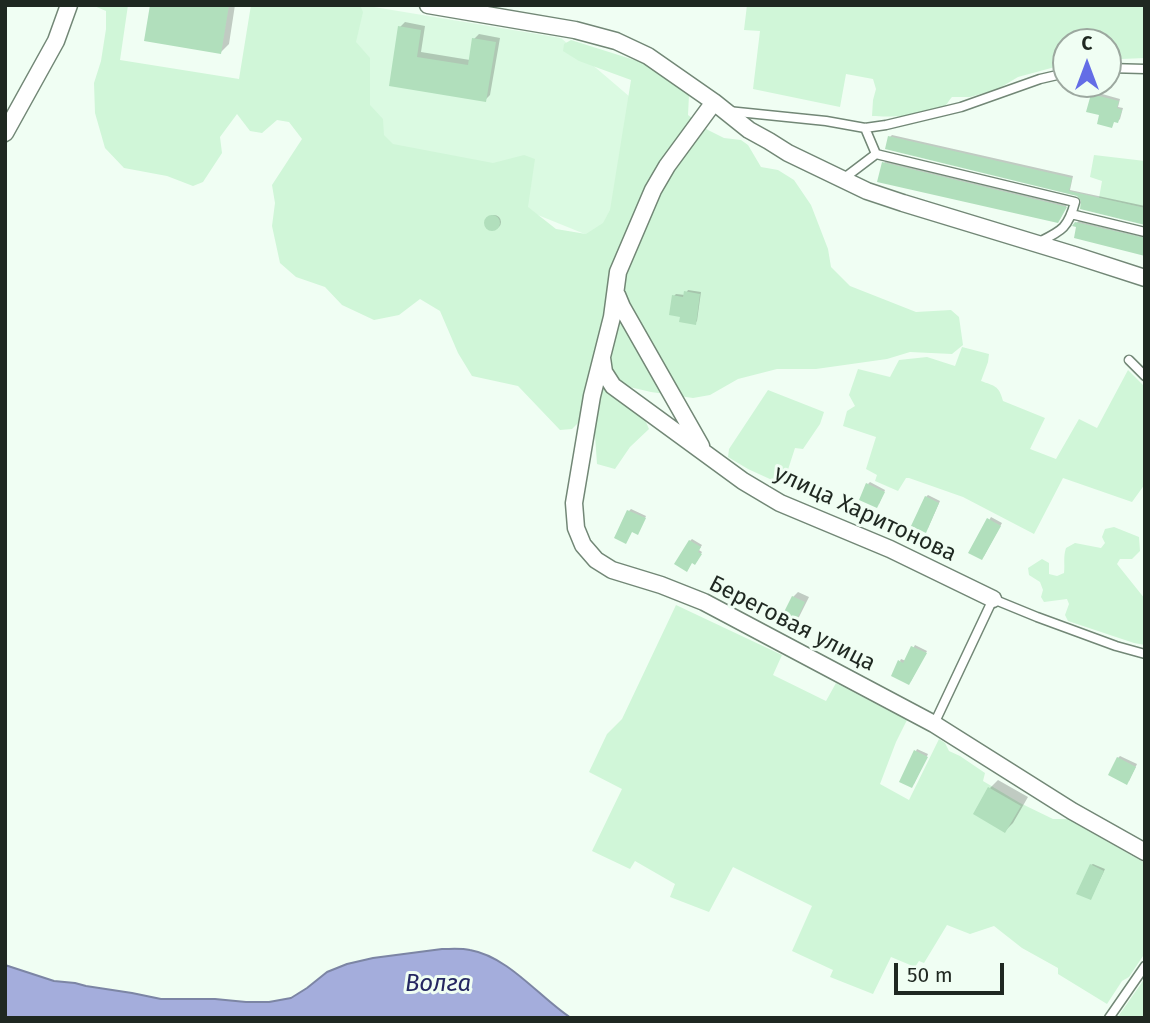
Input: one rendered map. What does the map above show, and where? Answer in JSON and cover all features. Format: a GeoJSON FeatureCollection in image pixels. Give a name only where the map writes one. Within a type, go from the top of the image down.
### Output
{"type":"FeatureCollection","features":[{"type":"Feature","properties":{"kind":"street"},"geometry":{"type":"LineString","coordinates":[[5,132],[56,41],[69,5]]}},
{"type":"Feature","properties":{"kind":"street"},"geometry":{"type":"LineString","coordinates":[[428,5],[597,34],[616,41],[648,56],[720,106],[749,130],[788,153],[843,179],[884,197],[1145,278]]}},
{"type":"Feature","properties":{"kind":"street","name":"Береговая улица"},"geometry":{"type":"LineString","coordinates":[[720,106],[667,166],[653,190],[618,272],[612,317],[592,396],[574,503],[576,528],[583,545],[596,560],[612,570],[661,585],[724,612],[934,724],[1072,811],[1145,852]]}},
{"type":"Feature","properties":{"kind":"street"},"geometry":{"type":"LineString","coordinates":[[616,291],[622,307],[704,452]]}},
{"type":"Feature","properties":{"kind":"street","name":"улица Харитонова"},"geometry":{"type":"LineString","coordinates":[[602,355],[604,372],[613,386],[743,481],[780,503],[890,549],[993,599]]}},
{"type":"Feature","properties":{"kind":"lane"},"geometry":{"type":"LineString","coordinates":[[1122,68],[1145,69]]}},
{"type":"Feature","properties":{"kind":"lane"},"geometry":{"type":"LineString","coordinates":[[720,106],[865,128],[961,107],[1052,77]]}},
{"type":"Feature","properties":{"kind":"lane"},"geometry":{"type":"LineString","coordinates":[[865,128],[876,154]]}},
{"type":"Feature","properties":{"kind":"lane"},"geometry":{"type":"LineString","coordinates":[[843,179],[876,154]]}},
{"type":"Feature","properties":{"kind":"lane"},"geometry":{"type":"LineString","coordinates":[[876,154],[1074,202],[1067,225],[1037,243]]}},
{"type":"Feature","properties":{"kind":"lane"},"geometry":{"type":"LineString","coordinates":[[1071,214],[1145,232]]}},
{"type":"Feature","properties":{"kind":"lane"},"geometry":{"type":"LineString","coordinates":[[1129,360],[1145,376]]}},
{"type":"Feature","properties":{"kind":"lane"},"geometry":{"type":"LineString","coordinates":[[934,724],[993,599],[1145,654]]}},
{"type":"Feature","properties":{"kind":"lane"},"geometry":{"type":"LineString","coordinates":[[1109,1018],[1145,966]]}},
{"type":"Feature","properties":{"kind":"shaded area"},"geometry":{"type":"Polygon","coordinates":[[[92,5],[128,5],[120,60],[239,79],[251,5],[360,5],[363,12],[356,42],[370,58],[370,105],[383,119],[384,135],[393,144],[493,163],[524,155],[535,159],[528,207],[556,229],[586,234],[603,223],[610,210],[631,80],[579,61],[563,51],[564,44],[571,40],[647,64],[689,95],[688,115],[724,138],[741,140],[748,145],[761,167],[778,170],[794,180],[811,205],[828,249],[831,267],[850,286],[916,312],[951,310],[959,317],[963,345],[952,354],[910,352],[887,359],[816,369],[777,369],[738,379],[710,395],[693,398],[621,385],[639,406],[649,429],[630,447],[615,469],[597,464],[595,435],[584,417],[572,429],[560,430],[518,386],[472,376],[458,353],[440,311],[420,299],[399,315],[374,320],[342,305],[325,287],[296,277],[280,263],[272,226],[275,203],[272,185],[302,139],[289,122],[277,120],[262,133],[250,131],[237,114],[220,137],[222,153],[203,182],[193,186],[167,176],[124,168],[105,148],[95,113],[94,83],[101,61],[106,11],[92,5]]]}},
{"type":"Feature","properties":{"kind":"shaded area"},"geometry":{"type":"Polygon","coordinates":[[[347,5],[362,5],[561,38],[637,103],[607,243],[523,209],[326,138],[347,5]]]}},
{"type":"Feature","properties":{"kind":"shaded area"},"geometry":{"type":"Polygon","coordinates":[[[747,5],[1145,5],[1145,58],[1122,59],[1122,28],[1052,28],[1052,68],[1018,77],[998,89],[970,97],[952,97],[938,110],[899,116],[872,116],[876,89],[873,79],[846,74],[840,107],[753,89],[760,31],[744,30],[747,5]]]}},
{"type":"Feature","properties":{"kind":"shaded area"},"geometry":{"type":"Polygon","coordinates":[[[1094,155],[1145,161],[1145,208],[1099,198],[1102,181],[1090,177],[1094,155]]]}},
{"type":"Feature","properties":{"kind":"shaded area"},"geometry":{"type":"Polygon","coordinates":[[[962,347],[989,354],[981,381],[998,389],[1003,401],[1045,418],[1030,449],[1056,459],[1079,419],[1097,428],[1128,370],[1145,387],[1145,484],[1132,502],[1063,478],[1034,534],[963,497],[909,478],[906,478],[898,491],[875,481],[877,475],[866,469],[876,437],[843,426],[847,411],[855,406],[849,395],[858,369],[890,377],[899,360],[927,357],[955,366],[962,347]]]}},
{"type":"Feature","properties":{"kind":"shaded area"},"geometry":{"type":"Polygon","coordinates":[[[768,390],[824,412],[820,424],[803,449],[795,448],[783,485],[728,457],[729,449],[768,390]]]}},
{"type":"Feature","properties":{"kind":"shaded area"},"geometry":{"type":"Polygon","coordinates":[[[1114,527],[1139,537],[1140,551],[1132,559],[1120,559],[1117,564],[1145,599],[1145,645],[1068,621],[1065,615],[1069,604],[1067,599],[1044,602],[1040,582],[1029,575],[1028,568],[1042,559],[1049,563],[1049,574],[1057,576],[1064,573],[1066,548],[1075,543],[1101,548],[1105,543],[1102,537],[1105,529],[1114,527]]]}},
{"type":"Feature","properties":{"kind":"shaded area"},"geometry":{"type":"Polygon","coordinates":[[[676,605],[782,655],[773,675],[826,701],[836,683],[907,720],[880,784],[909,800],[939,739],[949,751],[985,773],[983,781],[1053,819],[1068,819],[1145,863],[1145,953],[1107,1004],[1058,974],[1058,968],[1022,948],[994,926],[970,934],[947,925],[924,963],[919,961],[915,967],[891,957],[873,994],[830,977],[833,970],[792,951],[812,906],[733,867],[709,912],[670,897],[675,884],[635,861],[630,869],[592,851],[622,789],[589,772],[607,734],[622,719],[676,605]]]}},
{"type":"Feature","properties":{"kind":"shaded area"},"geometry":{"type":"Polygon","coordinates":[[[1145,978],[1145,1018],[1117,1018],[1145,978]]]}},
{"type":"Feature","properties":{"kind":"water","name":"Волга"},"geometry":{"type":"Polygon","coordinates":[[[442,949],[470,950],[498,961],[571,1018],[5,1018],[5,965],[54,981],[161,999],[269,1002],[291,998],[327,972],[347,964],[442,949]]]}},
{"type":"Feature","properties":{"kind":"building"},"geometry":{"type":"Polygon","coordinates":[[[150,5],[229,5],[221,54],[144,41],[150,5]]]}},
{"type":"Feature","properties":{"kind":"building"},"geometry":{"type":"Polygon","coordinates":[[[398,26],[421,30],[417,57],[468,65],[472,38],[496,42],[486,102],[389,86],[398,26]]]}},
{"type":"Feature","properties":{"kind":"building"},"geometry":{"type":"Polygon","coordinates":[[[1090,98],[1119,101],[1117,108],[1122,110],[1118,123],[1114,122],[1112,128],[1097,124],[1099,115],[1086,112],[1090,98]]]}},
{"type":"Feature","properties":{"kind":"building"},"geometry":{"type":"Polygon","coordinates":[[[888,136],[1072,178],[1069,191],[1145,208],[1145,225],[1080,209],[1081,201],[1077,196],[885,149],[888,136]]]}},
{"type":"Feature","properties":{"kind":"building"},"geometry":{"type":"Polygon","coordinates":[[[882,162],[1067,207],[1058,223],[877,182],[882,162]]]}},
{"type":"Feature","properties":{"kind":"building"},"geometry":{"type":"Polygon","coordinates":[[[492,215],[498,217],[498,229],[492,231],[486,229],[484,223],[486,217],[492,215]]]}},
{"type":"Feature","properties":{"kind":"building"},"geometry":{"type":"Polygon","coordinates":[[[1075,222],[1145,238],[1145,256],[1074,238],[1076,227],[1072,226],[1075,222]]]}},
{"type":"Feature","properties":{"kind":"building"},"geometry":{"type":"Polygon","coordinates":[[[684,291],[700,294],[696,325],[679,322],[680,317],[669,315],[672,295],[683,297],[684,291]]]}},
{"type":"Feature","properties":{"kind":"building"},"geometry":{"type":"Polygon","coordinates":[[[866,483],[885,492],[877,508],[859,500],[866,483]]]}},
{"type":"Feature","properties":{"kind":"building"},"geometry":{"type":"Polygon","coordinates":[[[925,496],[939,503],[926,533],[911,526],[925,496]]]}},
{"type":"Feature","properties":{"kind":"building"},"geometry":{"type":"Polygon","coordinates":[[[627,510],[646,518],[638,535],[632,532],[626,544],[614,538],[627,510]]]}},
{"type":"Feature","properties":{"kind":"building"},"geometry":{"type":"Polygon","coordinates":[[[987,518],[1001,526],[982,560],[968,553],[987,518]]]}},
{"type":"Feature","properties":{"kind":"building"},"geometry":{"type":"Polygon","coordinates":[[[689,540],[701,547],[698,552],[702,554],[687,572],[674,564],[689,540]]]}},
{"type":"Feature","properties":{"kind":"building"},"geometry":{"type":"Polygon","coordinates":[[[792,596],[805,602],[794,625],[781,618],[792,596]]]}},
{"type":"Feature","properties":{"kind":"building"},"geometry":{"type":"Polygon","coordinates":[[[911,646],[927,653],[909,685],[891,676],[898,660],[903,663],[911,646]]]}},
{"type":"Feature","properties":{"kind":"building"},"geometry":{"type":"Polygon","coordinates":[[[914,750],[928,757],[912,788],[899,782],[914,750]]]}},
{"type":"Feature","properties":{"kind":"building"},"geometry":{"type":"Polygon","coordinates":[[[1117,757],[1136,767],[1127,785],[1108,775],[1117,757]]]}},
{"type":"Feature","properties":{"kind":"building"},"geometry":{"type":"Polygon","coordinates":[[[988,787],[1021,806],[1005,833],[973,814],[988,787]]]}},
{"type":"Feature","properties":{"kind":"building"},"geometry":{"type":"Polygon","coordinates":[[[1090,864],[1104,871],[1091,900],[1076,894],[1090,864]]]}}]}
